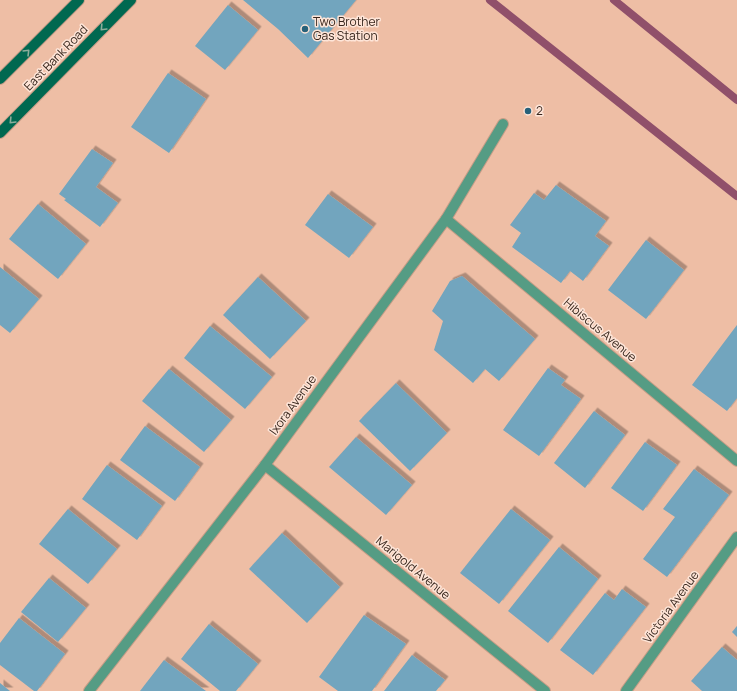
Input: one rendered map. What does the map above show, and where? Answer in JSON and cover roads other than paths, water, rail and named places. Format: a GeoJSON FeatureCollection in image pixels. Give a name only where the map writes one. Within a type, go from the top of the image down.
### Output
{"type":"FeatureCollection","features":[{"type":"Feature","properties":{"kind":"main road","name":"East Bank Road"},"geometry":{"type":"LineString","coordinates":[[0,79],[79,0]]}},
{"type":"Feature","properties":{"kind":"main road","name":"East Bank Road"},"geometry":{"type":"LineString","coordinates":[[0,133],[131,0]]}},
{"type":"Feature","properties":{"kind":"street","name":"Ixora Avenue"},"geometry":{"type":"LineString","coordinates":[[89,691],[265,465],[446,219],[502,124]]}},
{"type":"Feature","properties":{"kind":"street","name":"Hibiscus Avenue"},"geometry":{"type":"LineString","coordinates":[[446,219],[737,461]]}},
{"type":"Feature","properties":{"kind":"street","name":"Marigold Avenue"},"geometry":{"type":"LineString","coordinates":[[265,465],[545,691]]}},
{"type":"Feature","properties":{"kind":"street","name":"Victoria Avenue"},"geometry":{"type":"LineString","coordinates":[[626,691],[737,537]]}},
{"type":"Feature","properties":{"kind":"waterway"},"geometry":{"type":"LineString","coordinates":[[490,0],[737,196]]}},
{"type":"Feature","properties":{"kind":"waterway"},"geometry":{"type":"LineString","coordinates":[[614,0],[737,100]]}},
{"type":"Feature","properties":{"kind":"place","name":"Two Brother Gas Station"},"geometry":{"type":"Point","coordinates":[305,29]}},
{"type":"Feature","properties":{"kind":"place","name":"2"},"geometry":{"type":"Point","coordinates":[528,111]}}]}
